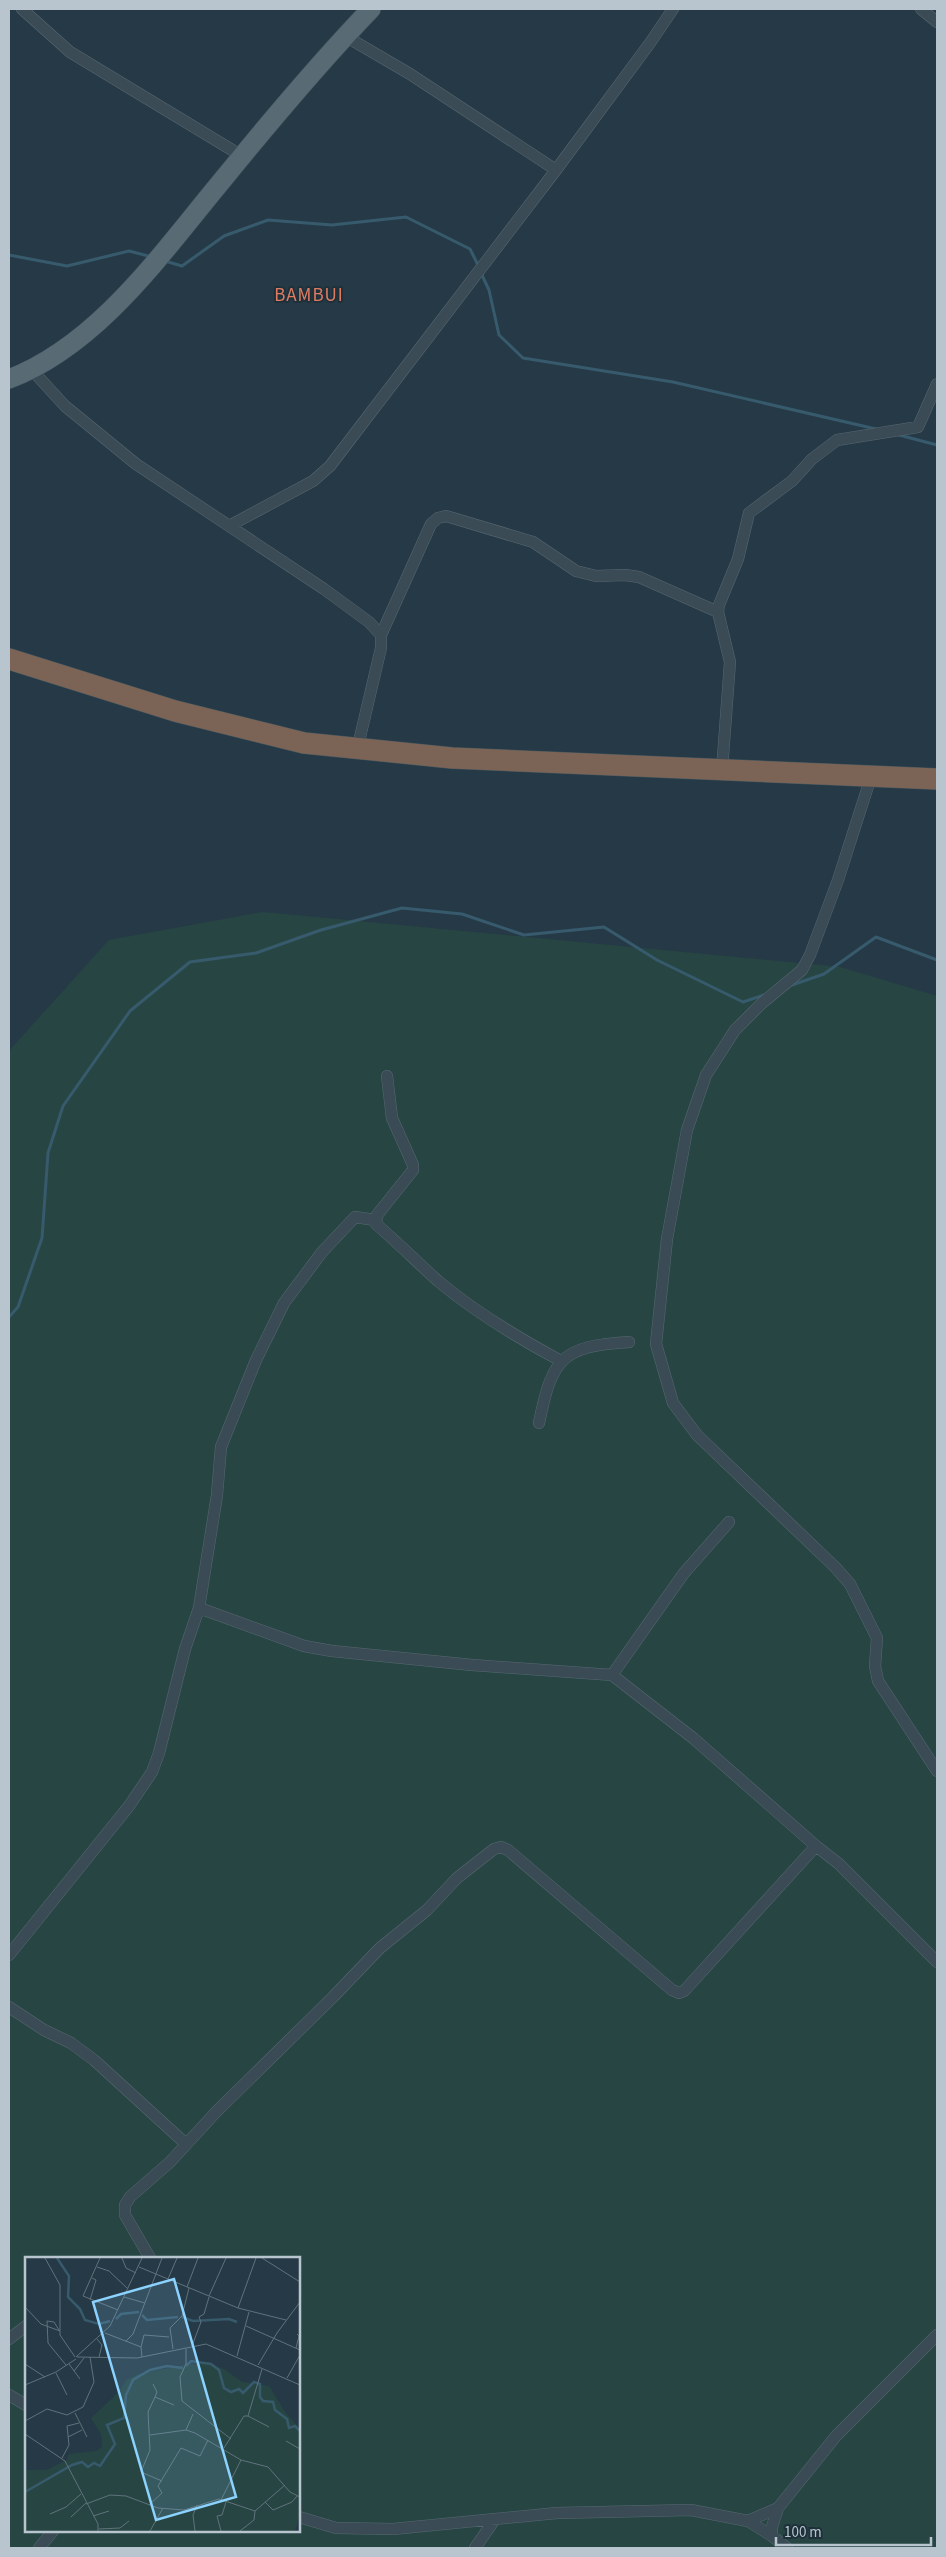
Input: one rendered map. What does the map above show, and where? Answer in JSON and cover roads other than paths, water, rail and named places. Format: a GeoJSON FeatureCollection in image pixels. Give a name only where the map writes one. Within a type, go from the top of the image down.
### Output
{"type":"FeatureCollection","features":[{"type":"Feature","properties":{"kind":"highway"},"geometry":{"type":"LineString","coordinates":[[9,660],[235,727],[304,743],[357,750],[452,758],[872,777],[936,774]]}},
{"type":"Feature","properties":{"kind":"main road"},"geometry":{"type":"LineString","coordinates":[[9,379],[32,370],[106,314],[126,295],[344,36],[370,9]]}},
{"type":"Feature","properties":{"kind":"street"},"geometry":{"type":"LineString","coordinates":[[22,9],[70,52],[242,156]]}},
{"type":"Feature","properties":{"kind":"street"},"geometry":{"type":"LineString","coordinates":[[229,526],[313,481],[330,466],[556,170],[672,9]]}},
{"type":"Feature","properties":{"kind":"street"},"geometry":{"type":"LineString","coordinates":[[921,9],[937,22]]}},
{"type":"Feature","properties":{"kind":"street"},"geometry":{"type":"LineString","coordinates":[[344,36],[410,74],[556,170]]}},
{"type":"Feature","properties":{"kind":"street"},"geometry":{"type":"LineString","coordinates":[[32,370],[65,406],[136,464],[331,595],[369,622],[381,636]]}},
{"type":"Feature","properties":{"kind":"street"},"geometry":{"type":"LineString","coordinates":[[722,770],[730,662],[718,612],[719,605],[738,559],[749,513],[792,481],[812,459],[838,440],[918,427],[937,384]]}},
{"type":"Feature","properties":{"kind":"street"},"geometry":{"type":"LineString","coordinates":[[357,750],[381,648],[381,636],[418,549],[431,524],[438,518],[446,516],[533,542],[576,571],[596,576],[625,575],[639,577],[718,612]]}},
{"type":"Feature","properties":{"kind":"street"},"geometry":{"type":"LineString","coordinates":[[872,777],[838,880],[810,956],[802,970],[762,1003],[736,1030],[706,1075],[687,1130],[667,1239],[656,1344],[673,1402],[698,1435],[835,1567],[850,1584],[878,1638],[875,1666],[878,1681],[937,1771]]}},
{"type":"Feature","properties":{"kind":"street"},"geometry":{"type":"LineString","coordinates":[[375,1220],[413,1170],[392,1118],[387,1076]]}},
{"type":"Feature","properties":{"kind":"street"},"geometry":{"type":"LineString","coordinates":[[9,1954],[129,1806],[152,1772],[159,1753],[185,1649],[199,1608],[217,1495],[221,1447],[256,1360],[284,1303],[322,1252],[355,1217],[375,1220]]}},
{"type":"Feature","properties":{"kind":"street"},"geometry":{"type":"LineString","coordinates":[[375,1220],[376,1224],[439,1281],[489,1318],[561,1361]]}},
{"type":"Feature","properties":{"kind":"street"},"geometry":{"type":"LineString","coordinates":[[539,1423],[545,1393],[561,1361],[594,1344],[629,1342]]}},
{"type":"Feature","properties":{"kind":"street"},"geometry":{"type":"LineString","coordinates":[[612,1675],[684,1573],[729,1522]]}},
{"type":"Feature","properties":{"kind":"street"},"geometry":{"type":"LineString","coordinates":[[199,1608],[304,1646],[332,1651],[472,1665],[612,1675],[694,1738],[839,1864],[937,1962]]}},
{"type":"Feature","properties":{"kind":"street"},"geometry":{"type":"LineString","coordinates":[[149,2257],[126,2215],[125,2205],[130,2197],[170,2162],[380,1948],[428,1910],[458,1878],[494,1849],[501,1847],[508,1850],[672,1990],[679,1993],[684,1991],[816,1846]]}},
{"type":"Feature","properties":{"kind":"street"},"geometry":{"type":"LineString","coordinates":[[9,2007],[44,2030],[71,2043],[94,2060],[186,2144]]}},
{"type":"Feature","properties":{"kind":"street"},"geometry":{"type":"LineString","coordinates":[[9,2339],[25,2327]]}},
{"type":"Feature","properties":{"kind":"street"},"geometry":{"type":"LineString","coordinates":[[772,2536],[772,2527],[778,2508],[836,2436],[937,2335]]}},
{"type":"Feature","properties":{"kind":"street"},"geometry":{"type":"LineString","coordinates":[[9,2395],[25,2404]]}},
{"type":"Feature","properties":{"kind":"street"},"geometry":{"type":"LineString","coordinates":[[748,2521],[778,2508]]}},
{"type":"Feature","properties":{"kind":"street"},"geometry":{"type":"LineString","coordinates":[[300,2517],[336,2528],[364,2530],[495,2520],[556,2513],[691,2510],[748,2521],[787,2548]]}},
{"type":"Feature","properties":{"kind":"street"},"geometry":{"type":"LineString","coordinates":[[475,2548],[495,2520]]}},
{"type":"Feature","properties":{"kind":"street"},"geometry":{"type":"LineString","coordinates":[[39,2548],[52,2532]]}},
{"type":"Feature","properties":{"kind":"waterway"},"geometry":{"type":"LineString","coordinates":[[165,261],[182,266],[224,236],[268,220],[332,225],[406,217],[470,249],[479,267]]}},
{"type":"Feature","properties":{"kind":"waterway"},"geometry":{"type":"LineString","coordinates":[[9,255],[67,266],[129,251],[152,257]]}},
{"type":"Feature","properties":{"kind":"waterway"},"geometry":{"type":"LineString","coordinates":[[481,273],[489,290],[499,335],[523,358],[673,382],[876,429]]}},
{"type":"Feature","properties":{"kind":"waterway"},"geometry":{"type":"LineString","coordinates":[[899,435],[937,445]]}},
{"type":"Feature","properties":{"kind":"waterway"},"geometry":{"type":"LineString","coordinates":[[9,1317],[18,1307],[42,1238],[48,1153],[63,1106],[130,1011],[190,962],[256,953],[321,930],[402,908],[462,914],[524,935],[604,927],[657,960],[743,1002],[764,995]]}},
{"type":"Feature","properties":{"kind":"waterway"},"geometry":{"type":"LineString","coordinates":[[789,986],[824,974],[876,937],[937,960]]}},
{"type":"Feature","properties":{"kind":"district","name":"BAMBUI"},"geometry":{"type":"Point","coordinates":[309,294]}}]}
